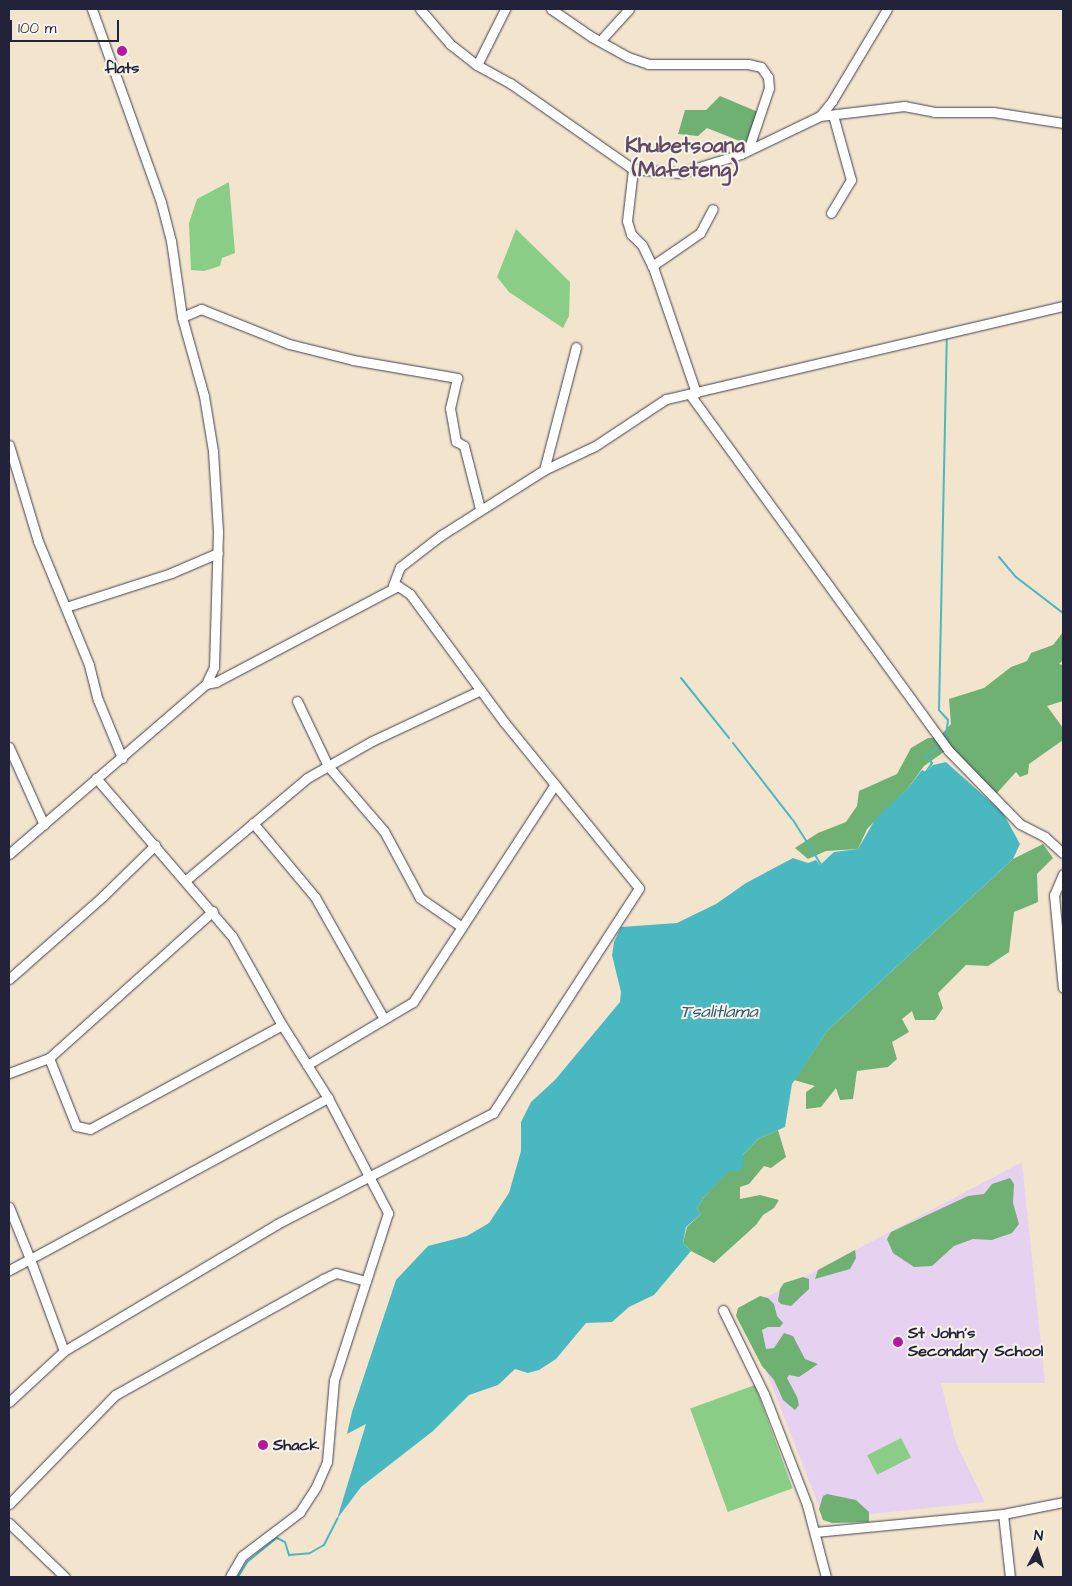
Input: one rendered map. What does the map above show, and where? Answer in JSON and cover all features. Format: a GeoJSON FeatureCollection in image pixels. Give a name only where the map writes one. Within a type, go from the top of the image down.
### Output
{"type":"FeatureCollection","features":[{"type":"Feature","properties":{"kind":"street"},"geometry":{"type":"LineString","coordinates":[[9,854],[206,684],[214,667],[218,553],[213,451],[197,362],[182,317],[171,241],[161,202],[92,9]]}},
{"type":"Feature","properties":{"kind":"street"},"geometry":{"type":"LineString","coordinates":[[420,9],[450,44],[477,66],[510,83],[633,169],[680,173],[748,150],[820,116],[904,106],[934,112],[993,112],[1063,123]]}},
{"type":"Feature","properties":{"kind":"street"},"geometry":{"type":"LineString","coordinates":[[477,66],[505,9]]}},
{"type":"Feature","properties":{"kind":"street"},"geometry":{"type":"LineString","coordinates":[[553,9],[600,42],[648,64],[748,64],[761,67],[768,77],[770,88],[748,150]]}},
{"type":"Feature","properties":{"kind":"street"},"geometry":{"type":"LineString","coordinates":[[600,42],[628,9]]}},
{"type":"Feature","properties":{"kind":"street"},"geometry":{"type":"LineString","coordinates":[[820,116],[832,101],[887,9]]}},
{"type":"Feature","properties":{"kind":"street"},"geometry":{"type":"LineString","coordinates":[[831,213],[851,180],[833,115]]}},
{"type":"Feature","properties":{"kind":"street"},"geometry":{"type":"LineString","coordinates":[[633,169],[628,221],[631,234],[642,246],[652,266],[693,394],[948,750],[1020,824],[1045,837],[1063,853]]}},
{"type":"Feature","properties":{"kind":"street"},"geometry":{"type":"LineString","coordinates":[[652,266],[700,233],[713,209]]}},
{"type":"Feature","properties":{"kind":"street"},"geometry":{"type":"LineString","coordinates":[[206,684],[216,682],[394,585],[400,567],[480,509],[544,470],[595,446],[666,399],[1063,306]]}},
{"type":"Feature","properties":{"kind":"street"},"geometry":{"type":"LineString","coordinates":[[182,317],[201,309],[290,344],[353,360],[456,378],[450,408],[456,441],[464,446],[480,509]]}},
{"type":"Feature","properties":{"kind":"street"},"geometry":{"type":"LineString","coordinates":[[544,470],[576,348]]}},
{"type":"Feature","properties":{"kind":"street"},"geometry":{"type":"LineString","coordinates":[[9,445],[38,541],[66,607],[122,758]]}},
{"type":"Feature","properties":{"kind":"street"},"geometry":{"type":"LineString","coordinates":[[66,607],[171,573],[218,553]]}},
{"type":"Feature","properties":{"kind":"street"},"geometry":{"type":"LineString","coordinates":[[9,1402],[64,1351],[277,1224],[369,1174],[493,1113],[639,888],[481,690],[410,594],[394,585]]}},
{"type":"Feature","properties":{"kind":"street"},"geometry":{"type":"LineString","coordinates":[[186,880],[284,795],[328,766],[436,709],[481,690]]}},
{"type":"Feature","properties":{"kind":"street"},"geometry":{"type":"LineString","coordinates":[[297,701],[328,766],[384,831],[420,898],[462,927]]}},
{"type":"Feature","properties":{"kind":"street"},"geometry":{"type":"LineString","coordinates":[[9,747],[44,825]]}},
{"type":"Feature","properties":{"kind":"street"},"geometry":{"type":"LineString","coordinates":[[96,778],[213,911],[232,936],[282,1024],[328,1098],[388,1213],[379,1250],[366,1280],[334,1380],[327,1462],[316,1488],[300,1512],[242,1556],[230,1577]]}},
{"type":"Feature","properties":{"kind":"street"},"geometry":{"type":"LineString","coordinates":[[307,1065],[413,1002],[555,784]]}},
{"type":"Feature","properties":{"kind":"street"},"geometry":{"type":"LineString","coordinates":[[253,823],[315,897],[384,1019]]}},
{"type":"Feature","properties":{"kind":"street"},"geometry":{"type":"LineString","coordinates":[[9,979],[103,896],[155,845]]}},
{"type":"Feature","properties":{"kind":"street"},"geometry":{"type":"LineString","coordinates":[[1063,874],[1054,895],[1063,988]]}},
{"type":"Feature","properties":{"kind":"street"},"geometry":{"type":"LineString","coordinates":[[9,1073],[49,1058],[213,911]]}},
{"type":"Feature","properties":{"kind":"street"},"geometry":{"type":"LineString","coordinates":[[49,1058],[76,1126],[90,1129],[282,1024]]}},
{"type":"Feature","properties":{"kind":"street"},"geometry":{"type":"LineString","coordinates":[[9,1270],[328,1098]]}},
{"type":"Feature","properties":{"kind":"street"},"geometry":{"type":"LineString","coordinates":[[9,1207],[64,1351]]}},
{"type":"Feature","properties":{"kind":"street"},"geometry":{"type":"LineString","coordinates":[[9,1504],[115,1395],[336,1273],[366,1280]]}},
{"type":"Feature","properties":{"kind":"street"},"geometry":{"type":"LineString","coordinates":[[723,1310],[764,1394],[815,1532],[826,1577]]}},
{"type":"Feature","properties":{"kind":"street"},"geometry":{"type":"LineString","coordinates":[[815,1532],[1003,1514],[1063,1502]]}},
{"type":"Feature","properties":{"kind":"street"},"geometry":{"type":"LineString","coordinates":[[1003,1514],[1010,1577]]}},
{"type":"Feature","properties":{"kind":"street"},"geometry":{"type":"LineString","coordinates":[[9,1522],[65,1577]]}},
{"type":"Feature","properties":{"kind":"shaded area","name":"St John's Secondary School"},"geometry":{"type":"Polygon","coordinates":[[[1022,1162],[1045,1383],[941,1383],[956,1443],[985,1502],[824,1519],[742,1310],[1022,1162]]]}},
{"type":"Feature","properties":{"kind":"green space"},"geometry":{"type":"Polygon","coordinates":[[[720,96],[758,112],[747,144],[707,128],[698,136],[678,134],[685,110],[706,110],[720,96]]]}},
{"type":"Feature","properties":{"kind":"green space"},"geometry":{"type":"Polygon","coordinates":[[[229,182],[235,253],[222,258],[220,266],[204,271],[191,270],[189,223],[197,199],[229,182]]]}},
{"type":"Feature","properties":{"kind":"green space"},"geometry":{"type":"Polygon","coordinates":[[[516,229],[570,282],[569,316],[563,328],[509,292],[497,277],[516,229]]]}},
{"type":"Feature","properties":{"kind":"green space"},"geometry":{"type":"Polygon","coordinates":[[[1063,632],[1063,660],[1059,664],[1063,665],[1063,701],[1047,706],[1063,728],[1063,740],[1029,764],[1028,774],[1020,777],[1016,772],[996,794],[948,749],[924,766],[909,787],[867,829],[858,849],[826,851],[808,859],[795,848],[818,833],[846,822],[857,806],[859,791],[897,774],[911,748],[928,738],[938,738],[951,724],[949,699],[984,688],[1011,667],[1027,661],[1031,653],[1053,645],[1063,632]]]}},
{"type":"Feature","properties":{"kind":"green space"},"geometry":{"type":"Polygon","coordinates":[[[1043,844],[1053,858],[1037,874],[1038,902],[1014,912],[1009,952],[988,966],[966,965],[938,993],[943,1008],[935,1020],[915,1020],[912,1011],[902,1019],[909,1032],[892,1042],[897,1059],[888,1067],[857,1071],[853,1099],[840,1100],[836,1088],[821,1107],[806,1109],[806,1092],[815,1086],[794,1080],[827,1031],[1013,859],[1043,844]]]}},
{"type":"Feature","properties":{"kind":"green space"},"geometry":{"type":"Polygon","coordinates":[[[778,1130],[786,1157],[771,1168],[764,1166],[749,1184],[740,1187],[740,1199],[760,1195],[779,1200],[774,1208],[763,1215],[756,1225],[714,1263],[691,1251],[683,1243],[687,1227],[701,1214],[697,1209],[703,1198],[758,1139],[778,1130]]]}},
{"type":"Feature","properties":{"kind":"green space"},"geometry":{"type":"Polygon","coordinates":[[[1010,1178],[1014,1184],[1013,1203],[1019,1224],[1012,1233],[992,1240],[973,1239],[954,1246],[932,1266],[914,1267],[893,1253],[887,1239],[891,1232],[968,1196],[984,1194],[992,1184],[1010,1178]]]}},
{"type":"Feature","properties":{"kind":"green space"},"geometry":{"type":"Polygon","coordinates":[[[855,1250],[856,1258],[850,1269],[815,1279],[818,1270],[855,1250]]]}},
{"type":"Feature","properties":{"kind":"green space"},"geometry":{"type":"Polygon","coordinates":[[[803,1277],[809,1279],[809,1289],[791,1306],[781,1304],[778,1301],[780,1289],[784,1283],[803,1277]]]}},
{"type":"Feature","properties":{"kind":"green space"},"geometry":{"type":"Polygon","coordinates":[[[760,1296],[768,1298],[774,1304],[777,1316],[783,1323],[780,1327],[768,1327],[762,1330],[766,1349],[774,1348],[784,1333],[793,1336],[805,1359],[818,1364],[799,1377],[789,1375],[787,1378],[799,1405],[795,1410],[783,1400],[774,1380],[762,1366],[736,1316],[738,1308],[760,1296]]]}},
{"type":"Feature","properties":{"kind":"green space"},"geometry":{"type":"Polygon","coordinates":[[[755,1385],[793,1488],[728,1512],[690,1409],[755,1385]]]}},
{"type":"Feature","properties":{"kind":"green space"},"geometry":{"type":"Polygon","coordinates":[[[901,1438],[911,1458],[877,1475],[867,1455],[901,1438]]]}},
{"type":"Feature","properties":{"kind":"green space"},"geometry":{"type":"Polygon","coordinates":[[[827,1494],[856,1500],[869,1512],[869,1522],[832,1523],[823,1520],[819,1509],[823,1496],[827,1494]]]}},
{"type":"Feature","properties":{"kind":"water","name":"Tsalitlama"},"geometry":{"type":"Polygon","coordinates":[[[946,762],[1003,813],[1020,844],[1013,859],[827,1031],[792,1084],[785,1127],[758,1139],[743,1155],[743,1168],[736,1172],[730,1170],[703,1198],[697,1209],[701,1214],[686,1227],[683,1243],[691,1251],[654,1295],[629,1307],[612,1322],[586,1323],[556,1359],[539,1370],[528,1373],[515,1369],[498,1385],[469,1395],[433,1431],[361,1487],[337,1519],[366,1424],[347,1434],[352,1412],[396,1280],[428,1246],[467,1236],[489,1223],[509,1193],[521,1151],[521,1122],[531,1102],[555,1080],[620,1002],[621,992],[612,955],[614,942],[621,927],[677,923],[716,904],[746,883],[793,858],[808,863],[816,860],[820,865],[834,852],[858,849],[876,818],[909,787],[922,770],[926,772],[933,765],[946,762]]]}},
{"type":"Feature","properties":{"kind":"waterway"},"geometry":{"type":"LineString","coordinates":[[946,735],[948,720],[939,710],[947,337]]}},
{"type":"Feature","properties":{"kind":"waterway"},"geometry":{"type":"LineString","coordinates":[[999,557],[1016,577],[1063,613]]}},
{"type":"Feature","properties":{"kind":"waterway"},"geometry":{"type":"LineString","coordinates":[[681,678],[729,738]]}},
{"type":"Feature","properties":{"kind":"waterway"},"geometry":{"type":"LineString","coordinates":[[946,742],[947,737]]}},
{"type":"Feature","properties":{"kind":"waterway"},"geometry":{"type":"LineString","coordinates":[[733,743],[792,819]]}},
{"type":"Feature","properties":{"kind":"waterway"},"geometry":{"type":"LineString","coordinates":[[926,772],[932,763],[926,756],[938,747]]}},
{"type":"Feature","properties":{"kind":"waterway"},"geometry":{"type":"LineString","coordinates":[[793,820],[822,866]]}},
{"type":"Feature","properties":{"kind":"waterway"},"geometry":{"type":"LineString","coordinates":[[238,1577],[247,1562],[277,1538],[285,1542],[289,1555],[310,1553],[324,1545],[338,1518]]}},
{"type":"Feature","properties":{"kind":"place","name":"flats"},"geometry":{"type":"Point","coordinates":[122,51]}},
{"type":"Feature","properties":{"kind":"place","name":"St John's Secondary School"},"geometry":{"type":"Point","coordinates":[898,1342]}},
{"type":"Feature","properties":{"kind":"place","name":"Shack"},"geometry":{"type":"Point","coordinates":[263,1445]}},
{"type":"Feature","properties":{"kind":"district","name":"Khubetsoana (Mafeteng)"},"geometry":{"type":"Point","coordinates":[685,158]}}]}
